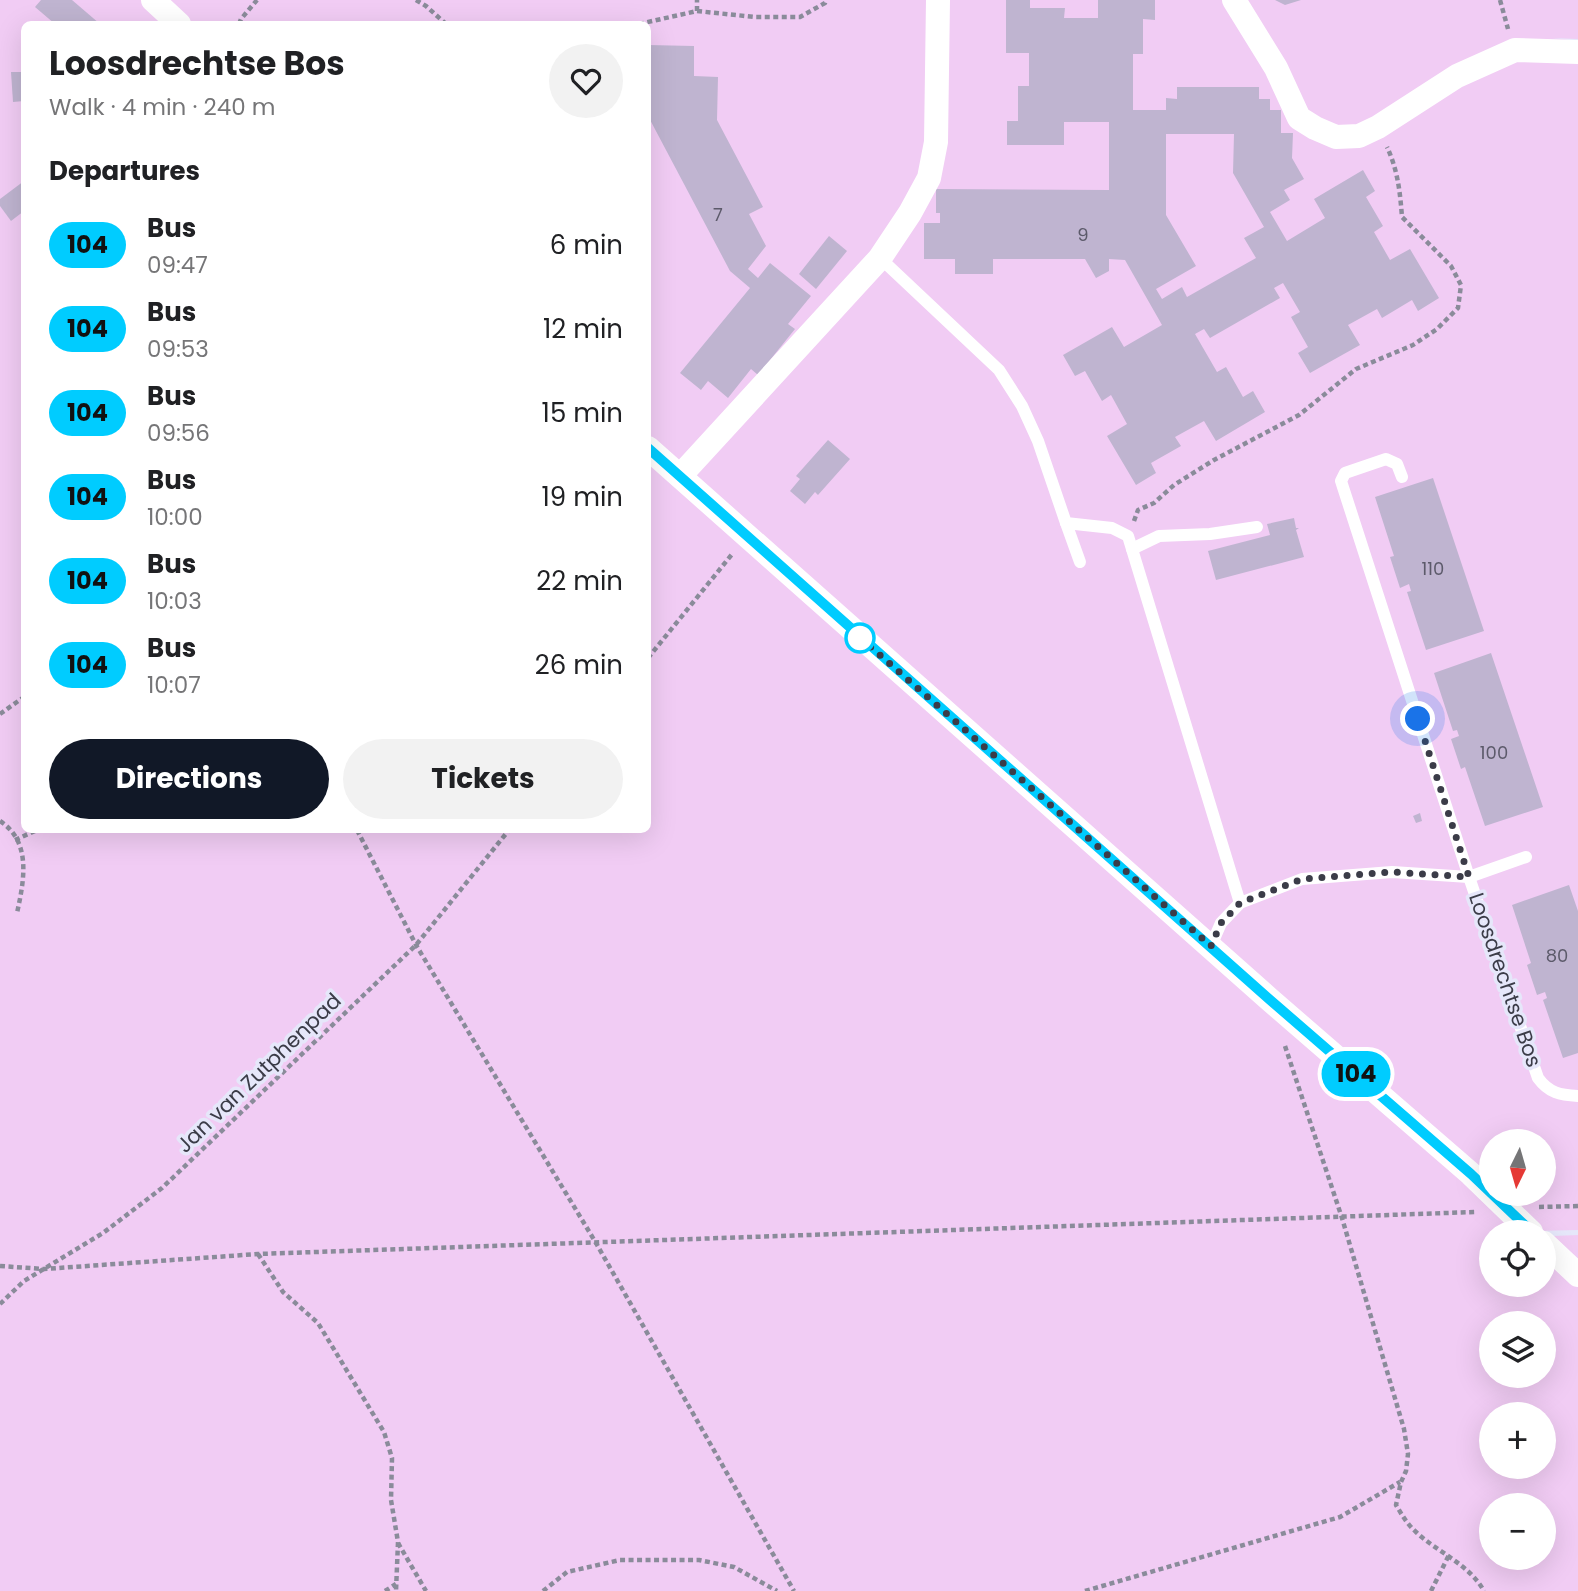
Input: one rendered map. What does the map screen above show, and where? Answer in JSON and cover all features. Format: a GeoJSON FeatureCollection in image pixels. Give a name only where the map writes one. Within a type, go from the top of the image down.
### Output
{"type":"FeatureCollection","features":[{"type":"Feature","properties":{"kind":"street"},"geometry":{"type":"LineString","coordinates":[[680,476],[880,258],[929,178],[936,142],[938,0]]}},
{"type":"Feature","properties":{"kind":"street"},"geometry":{"type":"LineString","coordinates":[[1234,0],[1276,68],[1299,118],[1336,137],[1359,136],[1378,127],[1457,76],[1515,50],[1578,52]]}},
{"type":"Feature","properties":{"kind":"street"},"geometry":{"type":"LineString","coordinates":[[156,1],[176,21]]}},
{"type":"Feature","properties":{"kind":"street"},"geometry":{"type":"LineString","coordinates":[[651,450],[1471,1174],[1518,1220]]}},
{"type":"Feature","properties":{"kind":"street"},"geometry":{"type":"LineString","coordinates":[[1556,1254],[1578,1275]]}},
{"type":"Feature","properties":{"kind":"lane"},"geometry":{"type":"LineString","coordinates":[[880,258],[999,370],[1022,406],[1038,441],[1080,562]]}},
{"type":"Feature","properties":{"kind":"lane","name":"Loosdrechtse Bos"},"geometry":{"type":"LineString","coordinates":[[1402,477],[1397,464],[1386,460],[1345,473],[1341,481],[1469,877],[1538,1078],[1545,1088],[1558,1094],[1578,1096]]}},
{"type":"Feature","properties":{"kind":"lane"},"geometry":{"type":"LineString","coordinates":[[1066,523],[1112,528],[1130,543],[1240,903]]}},
{"type":"Feature","properties":{"kind":"lane"},"geometry":{"type":"LineString","coordinates":[[1130,543],[1159,536],[1210,534],[1257,527]]}},
{"type":"Feature","properties":{"kind":"lane","name":"Loosdrechtse Bos"},"geometry":{"type":"LineString","coordinates":[[1211,946],[1221,923],[1240,903],[1302,879],[1392,872],[1469,877],[1526,857]]}},
{"type":"Feature","properties":{"kind":"path"},"geometry":{"type":"LineString","coordinates":[[240,21],[257,0]]}},
{"type":"Feature","properties":{"kind":"path"},"geometry":{"type":"LineString","coordinates":[[416,0],[442,21]]}},
{"type":"Feature","properties":{"kind":"path"},"geometry":{"type":"LineString","coordinates":[[697,0],[697,11]]}},
{"type":"Feature","properties":{"kind":"path"},"geometry":{"type":"LineString","coordinates":[[651,21],[697,11],[755,17],[800,17],[825,4],[826,0]]}},
{"type":"Feature","properties":{"kind":"path"},"geometry":{"type":"LineString","coordinates":[[1130,543],[1138,510],[1154,503],[1174,485],[1214,460],[1299,415],[1356,369],[1413,345],[1437,329],[1458,308],[1461,285],[1451,265],[1402,217],[1400,184],[1378,127]]}},
{"type":"Feature","properties":{"kind":"path"},"geometry":{"type":"LineString","coordinates":[[651,654],[746,536]]}},
{"type":"Feature","properties":{"kind":"path"},"geometry":{"type":"LineString","coordinates":[[0,714],[21,699]]}},
{"type":"Feature","properties":{"kind":"path"},"geometry":{"type":"LineString","coordinates":[[0,821],[6,825],[23,852],[24,880],[18,913]]}},
{"type":"Feature","properties":{"kind":"path"},"geometry":{"type":"LineString","coordinates":[[16,840],[31,833]]}},
{"type":"Feature","properties":{"kind":"path"},"geometry":{"type":"LineString","coordinates":[[359,833],[416,945],[596,1243],[794,1591]]}},
{"type":"Feature","properties":{"kind":"path","name":"Jan van Zutphenpad"},"geometry":{"type":"LineString","coordinates":[[0,1304],[24,1281],[103,1233],[162,1188],[416,945],[507,833]]}},
{"type":"Feature","properties":{"kind":"path"},"geometry":{"type":"LineString","coordinates":[[1282,1037],[1342,1217],[1404,1430],[1408,1454],[1396,1505],[1407,1524],[1418,1535],[1449,1555],[1484,1591]]}},
{"type":"Feature","properties":{"kind":"path"},"geometry":{"type":"LineString","coordinates":[[0,1266],[44,1269],[258,1254],[1506,1209]]}},
{"type":"Feature","properties":{"kind":"path"},"geometry":{"type":"LineString","coordinates":[[258,1254],[283,1292],[318,1323],[384,1432],[392,1458],[391,1500],[398,1542],[396,1591]]}},
{"type":"Feature","properties":{"kind":"path"},"geometry":{"type":"LineString","coordinates":[[1085,1591],[1340,1517],[1401,1482]]}},
{"type":"Feature","properties":{"kind":"path"},"geometry":{"type":"LineString","coordinates":[[398,1542],[426,1591]]}},
{"type":"Feature","properties":{"kind":"path"},"geometry":{"type":"LineString","coordinates":[[1431,1591],[1449,1555]]}},
{"type":"Feature","properties":{"kind":"path"},"geometry":{"type":"LineString","coordinates":[[542,1591],[567,1572],[620,1560],[699,1560],[734,1567],[777,1591]]}},
{"type":"Feature","properties":{"kind":"path"},"geometry":{"type":"LineString","coordinates":[[385,1591],[396,1584]]}},
{"type":"Feature","properties":{"kind":"shaded area"},"geometry":{"type":"Polygon","coordinates":[[[0,0],[1578,0],[1578,39],[1552,38],[1578,41],[1578,1230],[1556,1231],[1556,1220],[1479,1220],[1479,1297],[1556,1297],[1556,1262],[1578,1283],[1578,1591],[0,1591],[0,0]]]}},
{"type":"Feature","properties":{"kind":"shaded area"},"geometry":{"type":"Polygon","coordinates":[[[1578,1235],[1578,1259],[1556,1239],[1556,1236],[1578,1235]]]}},
{"type":"Feature","properties":{"kind":"building"},"geometry":{"type":"Polygon","coordinates":[[[41,0],[72,0],[96,21],[51,21],[35,7],[41,0]]]}},
{"type":"Feature","properties":{"kind":"building"},"geometry":{"type":"Polygon","coordinates":[[[1006,0],[1030,0],[1030,8],[1065,8],[1064,18],[1098,18],[1098,0],[1155,0],[1155,20],[1143,19],[1143,54],[1133,54],[1133,110],[1166,110],[1166,98],[1177,99],[1177,87],[1259,87],[1259,99],[1270,99],[1270,110],[1281,110],[1281,133],[1293,133],[1292,158],[1304,179],[1284,190],[1290,200],[1270,212],[1287,241],[1325,218],[1314,199],[1363,170],[1375,191],[1366,197],[1383,226],[1374,232],[1390,260],[1410,249],[1439,298],[1418,311],[1412,300],[1382,318],[1377,309],[1348,325],[1360,345],[1310,373],[1298,353],[1308,347],[1291,317],[1300,312],[1283,283],[1274,288],[1280,298],[1210,338],[1204,329],[1195,334],[1217,372],[1226,367],[1243,397],[1253,391],[1265,412],[1216,441],[1204,421],[1175,437],[1181,446],[1151,463],[1156,473],[1136,485],[1107,436],[1127,424],[1111,395],[1102,401],[1085,371],[1075,376],[1063,355],[1112,327],[1124,347],[1162,325],[1125,260],[1109,259],[1109,271],[1096,278],[1085,259],[993,259],[993,274],[955,274],[955,259],[924,259],[924,223],[940,223],[940,213],[936,213],[936,189],[1109,190],[1109,122],[1064,122],[1064,145],[1007,145],[1007,121],[1018,121],[1018,86],[1029,86],[1029,53],[1006,53],[1006,0]],[[1166,134],[1166,215],[1196,266],[1156,289],[1162,299],[1182,287],[1187,297],[1256,258],[1244,238],[1264,227],[1233,173],[1234,134],[1166,134]]]}},
{"type":"Feature","properties":{"kind":"building"},"geometry":{"type":"Polygon","coordinates":[[[1275,0],[1301,0],[1285,5],[1275,0]]]}},
{"type":"Feature","properties":{"kind":"building"},"geometry":{"type":"Polygon","coordinates":[[[651,45],[694,46],[694,76],[718,77],[717,120],[763,207],[749,214],[766,246],[748,269],[758,278],[770,263],[811,296],[788,324],[795,329],[758,375],[751,369],[728,398],[708,381],[701,390],[680,373],[750,288],[730,271],[651,122],[651,45]]]}},
{"type":"Feature","properties":{"kind":"building"},"geometry":{"type":"Polygon","coordinates":[[[11,72],[21,72],[21,101],[13,102],[11,72]]]}},
{"type":"Feature","properties":{"kind":"building"},"geometry":{"type":"Polygon","coordinates":[[[21,183],[21,213],[11,221],[0,206],[0,199],[21,183]]]}},
{"type":"Feature","properties":{"kind":"building"},"geometry":{"type":"Polygon","coordinates":[[[829,236],[847,251],[816,289],[799,274],[829,236]]]}},
{"type":"Feature","properties":{"kind":"building"},"geometry":{"type":"Polygon","coordinates":[[[828,440],[850,459],[818,495],[815,492],[805,504],[790,491],[800,479],[796,476],[828,440]]]}},
{"type":"Feature","properties":{"kind":"building"},"geometry":{"type":"Polygon","coordinates":[[[1433,478],[1484,631],[1426,650],[1407,592],[1411,591],[1409,584],[1400,588],[1390,557],[1394,556],[1375,497],[1433,478]]]}},
{"type":"Feature","properties":{"kind":"building"},"geometry":{"type":"Polygon","coordinates":[[[1294,518],[1296,528],[1299,528],[1296,530],[1304,557],[1216,580],[1208,551],[1270,535],[1267,524],[1294,518]]]}},
{"type":"Feature","properties":{"kind":"building"},"geometry":{"type":"Polygon","coordinates":[[[1491,653],[1543,807],[1485,826],[1465,767],[1461,769],[1451,739],[1459,736],[1457,730],[1453,731],[1434,673],[1491,653]]]}},
{"type":"Feature","properties":{"kind":"building"},"geometry":{"type":"Polygon","coordinates":[[[1420,813],[1422,821],[1416,823],[1413,816],[1420,813]]]}},
{"type":"Feature","properties":{"kind":"building"},"geometry":{"type":"Polygon","coordinates":[[[1569,885],[1578,911],[1578,1053],[1563,1058],[1543,1000],[1547,998],[1545,992],[1537,995],[1527,965],[1531,963],[1512,905],[1569,885]]]}},
{"type":"Feature","properties":{"kind":"bus line","name":"104"},"geometry":{"type":"LineString","coordinates":[[651,451],[1269,999],[1471,1174],[1518,1220]]}},
{"type":"Feature","properties":{"kind":"route"},"geometry":{"type":"LineString","coordinates":[[860,638],[856,634],[1211,946],[1221,923],[1240,903],[1302,879],[1392,872],[1469,877],[1418,719]]}}]}
